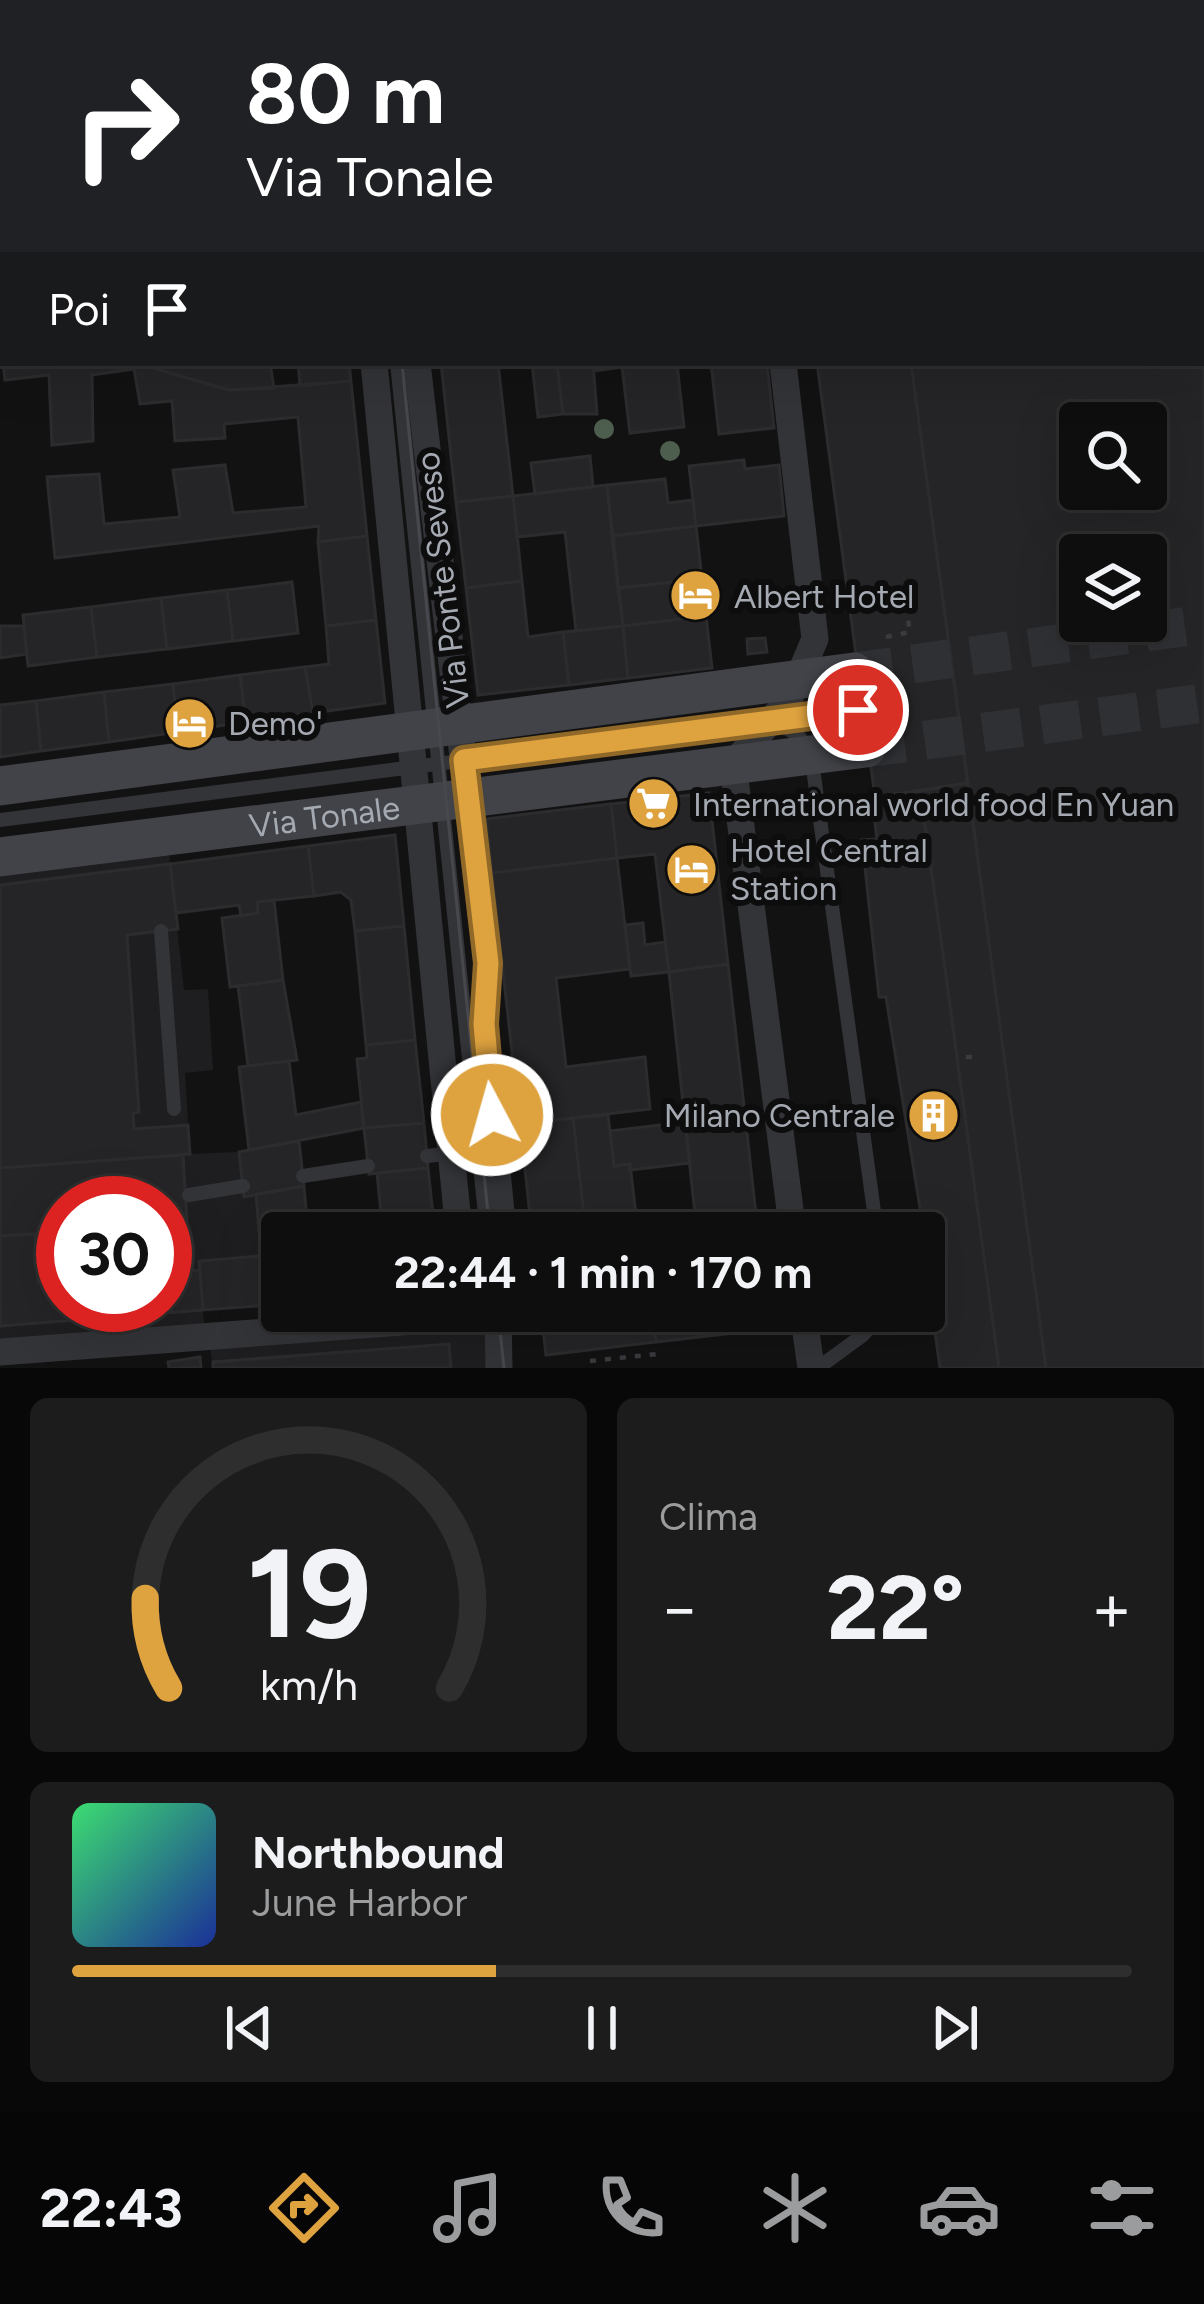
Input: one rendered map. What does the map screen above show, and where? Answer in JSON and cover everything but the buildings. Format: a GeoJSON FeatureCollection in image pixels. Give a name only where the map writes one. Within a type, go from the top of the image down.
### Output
{"type":"FeatureCollection","features":[{"type":"Feature","properties":{"kind":"main road","name":"Via Tonale"},"geometry":{"type":"LineString","coordinates":[[0,786],[438,764],[733,764],[812,754],[859,710],[801,679],[438,764],[151,849],[0,857]]}},
{"type":"Feature","properties":{"kind":"street","name":"Via Ponte Seveso"},"geometry":{"type":"LineString","coordinates":[[374,366],[438,764]]}},
{"type":"Feature","properties":{"kind":"street","name":"Via Ponte Seveso"},"geometry":{"type":"LineString","coordinates":[[417,366],[438,764]]}},
{"type":"Feature","properties":{"kind":"street"},"geometry":{"type":"LineString","coordinates":[[784,366],[815,639],[801,679],[774,721],[733,764],[790,1212]]}},
{"type":"Feature","properties":{"kind":"street"},"geometry":{"type":"LineString","coordinates":[[438,764],[441,1155],[454,1212]]}},
{"type":"Feature","properties":{"kind":"street"},"geometry":{"type":"LineString","coordinates":[[438,764],[488,963],[484,1037],[501,1212]]}},
{"type":"Feature","properties":{"kind":"street"},"geometry":{"type":"LineString","coordinates":[[0,1352],[261,1331]]}},
{"type":"Feature","properties":{"kind":"street"},"geometry":{"type":"LineString","coordinates":[[496,1332],[499,1368]]}},
{"type":"Feature","properties":{"kind":"street"},"geometry":{"type":"LineString","coordinates":[[807,1332],[814,1368]]}},
{"type":"Feature","properties":{"kind":"lane","name":"Via Ponte Seveso"},"geometry":{"type":"LineString","coordinates":[[397,366],[438,764]]}},
{"type":"Feature","properties":{"kind":"lane","name":"Via Tonale"},"geometry":{"type":"LineString","coordinates":[[0,820],[859,710]]}},
{"type":"Feature","properties":{"kind":"lane"},"geometry":{"type":"LineString","coordinates":[[774,721],[798,735],[812,754],[875,1212]]}},
{"type":"Feature","properties":{"kind":"lane"},"geometry":{"type":"LineString","coordinates":[[438,764],[485,1212]]}},
{"type":"Feature","properties":{"kind":"lane"},"geometry":{"type":"LineString","coordinates":[[160,931],[174,1109]]}},
{"type":"Feature","properties":{"kind":"lane"},"geometry":{"type":"LineString","coordinates":[[303,1176],[368,1166]]}},
{"type":"Feature","properties":{"kind":"lane"},"geometry":{"type":"LineString","coordinates":[[192,1194],[243,1186]]}},
{"type":"Feature","properties":{"kind":"lane"},"geometry":{"type":"LineString","coordinates":[[814,1368],[866,1332]]}},
{"type":"Feature","properties":{"kind":"path"},"geometry":{"type":"LineString","coordinates":[[886,638],[910,632],[908,620]]}},
{"type":"Feature","properties":{"kind":"path"},"geometry":{"type":"LineString","coordinates":[[966,1057],[975,1057]]}},
{"type":"Feature","properties":{"kind":"path"},"geometry":{"type":"LineString","coordinates":[[590,1361],[657,1354]]}},
{"type":"Feature","properties":{"kind":"shaded area"},"geometry":{"type":"Polygon","coordinates":[[[168,844],[184,990],[208,989],[213,1070],[185,1073],[190,1154],[239,1152],[244,1196],[256,1194],[261,1256],[203,1310],[205,1332],[0,1345],[0,865],[168,844]]]}},
{"type":"Feature","properties":{"kind":"shaded area"},"geometry":{"type":"Polygon","coordinates":[[[308,1332],[493,1332],[497,1368],[213,1368],[209,1339],[308,1332]]]}},
{"type":"Feature","properties":{"kind":"tunnel"},"geometry":{"type":"LineString","coordinates":[[854,672],[1204,624]]}},
{"type":"Feature","properties":{"kind":"tunnel"},"geometry":{"type":"LineString","coordinates":[[866,748],[1204,703]]}},
{"type":"Feature","properties":{"kind":"tram line"},"geometry":{"type":"LineString","coordinates":[[402,366],[488,1212]]}},
{"type":"Feature","properties":{"kind":"tram line"},"geometry":{"type":"LineString","coordinates":[[500,1332],[504,1368]]}},
{"type":"Feature","properties":{"kind":"place","name":"Albert Hotel"},"geometry":{"type":"Point","coordinates":[695,596]}},
{"type":"Feature","properties":{"kind":"place","name":"Demo'"},"geometry":{"type":"Point","coordinates":[189,723]}},
{"type":"Feature","properties":{"kind":"place","name":"International world food En Yuan"},"geometry":{"type":"Point","coordinates":[654,804]}},
{"type":"Feature","properties":{"kind":"place","name":"Hotel Central Station"},"geometry":{"type":"Point","coordinates":[691,869]}},
{"type":"Feature","properties":{"kind":"place","name":"Milano Centrale"},"geometry":{"type":"Point","coordinates":[934,1115]}},
{"type":"Feature","properties":{"kind":"route"},"geometry":{"type":"LineString","coordinates":[[492,1115],[484,1024],[488,963],[464,760],[858,710]]}}]}
